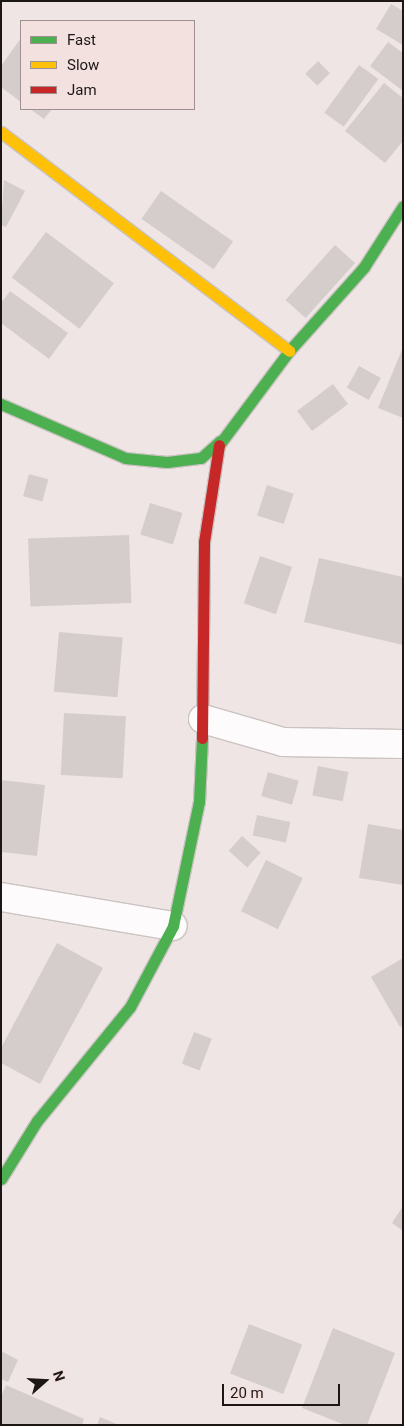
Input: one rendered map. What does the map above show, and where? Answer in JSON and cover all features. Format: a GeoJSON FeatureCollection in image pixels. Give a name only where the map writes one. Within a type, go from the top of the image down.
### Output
{"type":"FeatureCollection","features":[{"type":"Feature","properties":{"kind":"street"},"geometry":{"type":"LineString","coordinates":[[1,132],[289,351]]}},
{"type":"Feature","properties":{"kind":"street"},"geometry":{"type":"LineString","coordinates":[[1,404],[94,447],[124,458],[167,462],[201,458],[220,441],[289,351],[364,267],[403,206]]}},
{"type":"Feature","properties":{"kind":"street"},"geometry":{"type":"LineString","coordinates":[[1,1179],[37,1121],[130,1007],[173,926],[199,802],[203,719],[204,542],[220,441]]}},
{"type":"Feature","properties":{"kind":"street"},"geometry":{"type":"LineString","coordinates":[[203,719],[283,742],[403,744]]}},
{"type":"Feature","properties":{"kind":"street"},"geometry":{"type":"LineString","coordinates":[[1,897],[173,926]]}},
{"type":"Feature","properties":{"kind":"building"},"geometry":{"type":"Polygon","coordinates":[[[391,4],[403,11],[403,45],[376,29],[391,4]]]}},
{"type":"Feature","properties":{"kind":"building"},"geometry":{"type":"Polygon","coordinates":[[[20,39],[20,101],[1,87],[1,66],[20,39]]]}},
{"type":"Feature","properties":{"kind":"building"},"geometry":{"type":"Polygon","coordinates":[[[388,42],[403,53],[403,91],[370,66],[388,42]]]}},
{"type":"Feature","properties":{"kind":"building"},"geometry":{"type":"Polygon","coordinates":[[[318,61],[330,73],[317,86],[305,74],[318,61]]]}},
{"type":"Feature","properties":{"kind":"building"},"geometry":{"type":"Polygon","coordinates":[[[359,65],[378,79],[344,127],[324,113],[359,65]]]}},
{"type":"Feature","properties":{"kind":"building"},"geometry":{"type":"Polygon","coordinates":[[[384,83],[403,98],[403,141],[385,163],[345,131],[384,83]]]}},
{"type":"Feature","properties":{"kind":"building"},"geometry":{"type":"Polygon","coordinates":[[[31,110],[51,110],[44,119],[31,110]]]}},
{"type":"Feature","properties":{"kind":"building"},"geometry":{"type":"Polygon","coordinates":[[[4,180],[25,191],[6,227],[1,225],[4,180]]]}},
{"type":"Feature","properties":{"kind":"building"},"geometry":{"type":"Polygon","coordinates":[[[161,191],[233,241],[214,269],[141,219],[161,191]]]}},
{"type":"Feature","properties":{"kind":"building"},"geometry":{"type":"Polygon","coordinates":[[[46,232],[114,283],[80,329],[12,278],[46,232]]]}},
{"type":"Feature","properties":{"kind":"building"},"geometry":{"type":"Polygon","coordinates":[[[335,245],[355,263],[306,318],[285,300],[335,245]]]}},
{"type":"Feature","properties":{"kind":"building"},"geometry":{"type":"Polygon","coordinates":[[[10,291],[68,333],[49,359],[1,323],[1,303],[10,291]]]}},
{"type":"Feature","properties":{"kind":"building"},"geometry":{"type":"Polygon","coordinates":[[[403,347],[403,418],[378,408],[403,347]]]}},
{"type":"Feature","properties":{"kind":"building"},"geometry":{"type":"Polygon","coordinates":[[[359,366],[381,378],[369,400],[347,388],[359,366]]]}},
{"type":"Feature","properties":{"kind":"building"},"geometry":{"type":"Polygon","coordinates":[[[333,384],[348,404],[312,431],[297,411],[333,384]]]}},
{"type":"Feature","properties":{"kind":"building"},"geometry":{"type":"Polygon","coordinates":[[[29,474],[48,479],[42,501],[23,496],[29,474]]]}},
{"type":"Feature","properties":{"kind":"building"},"geometry":{"type":"Polygon","coordinates":[[[267,485],[294,494],[284,524],[257,515],[267,485]]]}},
{"type":"Feature","properties":{"kind":"building"},"geometry":{"type":"Polygon","coordinates":[[[150,503],[183,513],[173,544],[140,535],[150,503]]]}},
{"type":"Feature","properties":{"kind":"building"},"geometry":{"type":"Polygon","coordinates":[[[129,535],[131,603],[30,606],[28,539],[129,535]]]}},
{"type":"Feature","properties":{"kind":"building"},"geometry":{"type":"Polygon","coordinates":[[[260,556],[292,567],[276,614],[244,603],[260,556]]]}},
{"type":"Feature","properties":{"kind":"building"},"geometry":{"type":"Polygon","coordinates":[[[319,558],[403,577],[403,645],[304,622],[319,558]]]}},
{"type":"Feature","properties":{"kind":"building"},"geometry":{"type":"Polygon","coordinates":[[[59,632],[123,638],[118,697],[54,692],[59,632]]]}},
{"type":"Feature","properties":{"kind":"building"},"geometry":{"type":"Polygon","coordinates":[[[64,713],[126,716],[123,778],[61,775],[64,713]]]}},
{"type":"Feature","properties":{"kind":"building"},"geometry":{"type":"Polygon","coordinates":[[[318,766],[348,772],[343,801],[312,795],[318,766]]]}},
{"type":"Feature","properties":{"kind":"building"},"geometry":{"type":"Polygon","coordinates":[[[268,772],[299,781],[292,805],[261,796],[268,772]]]}},
{"type":"Feature","properties":{"kind":"building"},"geometry":{"type":"Polygon","coordinates":[[[1,780],[45,785],[37,856],[1,852],[1,780]]]}},
{"type":"Feature","properties":{"kind":"building"},"geometry":{"type":"Polygon","coordinates":[[[257,815],[290,822],[286,843],[253,836],[257,815]]]}},
{"type":"Feature","properties":{"kind":"building"},"geometry":{"type":"Polygon","coordinates":[[[368,824],[403,830],[403,885],[359,878],[368,824]]]}},
{"type":"Feature","properties":{"kind":"building"},"geometry":{"type":"Polygon","coordinates":[[[242,836],[261,853],[247,868],[229,851],[242,836]]]}},
{"type":"Feature","properties":{"kind":"building"},"geometry":{"type":"Polygon","coordinates":[[[266,860],[303,878],[278,929],[241,911],[266,860]]]}},
{"type":"Feature","properties":{"kind":"building"},"geometry":{"type":"Polygon","coordinates":[[[57,943],[103,968],[40,1084],[1,1063],[1,1048],[57,943]]]}},
{"type":"Feature","properties":{"kind":"building"},"geometry":{"type":"Polygon","coordinates":[[[403,958],[403,1025],[400,1027],[371,977],[403,958]]]}},
{"type":"Feature","properties":{"kind":"building"},"geometry":{"type":"Polygon","coordinates":[[[194,1032],[212,1039],[200,1071],[182,1064],[194,1032]]]}},
{"type":"Feature","properties":{"kind":"building"},"geometry":{"type":"Polygon","coordinates":[[[403,1206],[403,1231],[392,1223],[403,1206]]]}},
{"type":"Feature","properties":{"kind":"building"},"geometry":{"type":"Polygon","coordinates":[[[249,1324],[302,1344],[283,1394],[230,1373],[249,1324]]]}},
{"type":"Feature","properties":{"kind":"building"},"geometry":{"type":"Polygon","coordinates":[[[333,1328],[395,1353],[367,1425],[345,1425],[302,1408],[333,1328]]]}},
{"type":"Feature","properties":{"kind":"building"},"geometry":{"type":"Polygon","coordinates":[[[1,1351],[18,1360],[8,1382],[1,1379],[1,1351]]]}},
{"type":"Feature","properties":{"kind":"building"},"geometry":{"type":"Polygon","coordinates":[[[6,1385],[84,1419],[82,1425],[1,1425],[1,1397],[6,1385]]]}},
{"type":"Feature","properties":{"kind":"building"},"geometry":{"type":"Polygon","coordinates":[[[100,1417],[119,1425],[97,1425],[100,1417]]]}},
{"type":"Feature","properties":{"kind":"traffic: fast"},"geometry":{"type":"LineString","coordinates":[[219,445],[289,351],[364,267],[403,206]]}},
{"type":"Feature","properties":{"kind":"traffic: fast"},"geometry":{"type":"LineString","coordinates":[[1,404],[125,458],[167,462],[201,458],[220,441]]}},
{"type":"Feature","properties":{"kind":"traffic: fast"},"geometry":{"type":"LineString","coordinates":[[1,1179],[37,1121],[130,1007],[173,926],[199,802],[202,738]]}},
{"type":"Feature","properties":{"kind":"traffic: slow"},"geometry":{"type":"LineString","coordinates":[[1,132],[289,351]]}},
{"type":"Feature","properties":{"kind":"traffic: jam"},"geometry":{"type":"LineString","coordinates":[[202,738],[204,542],[219,445]]}}]}
